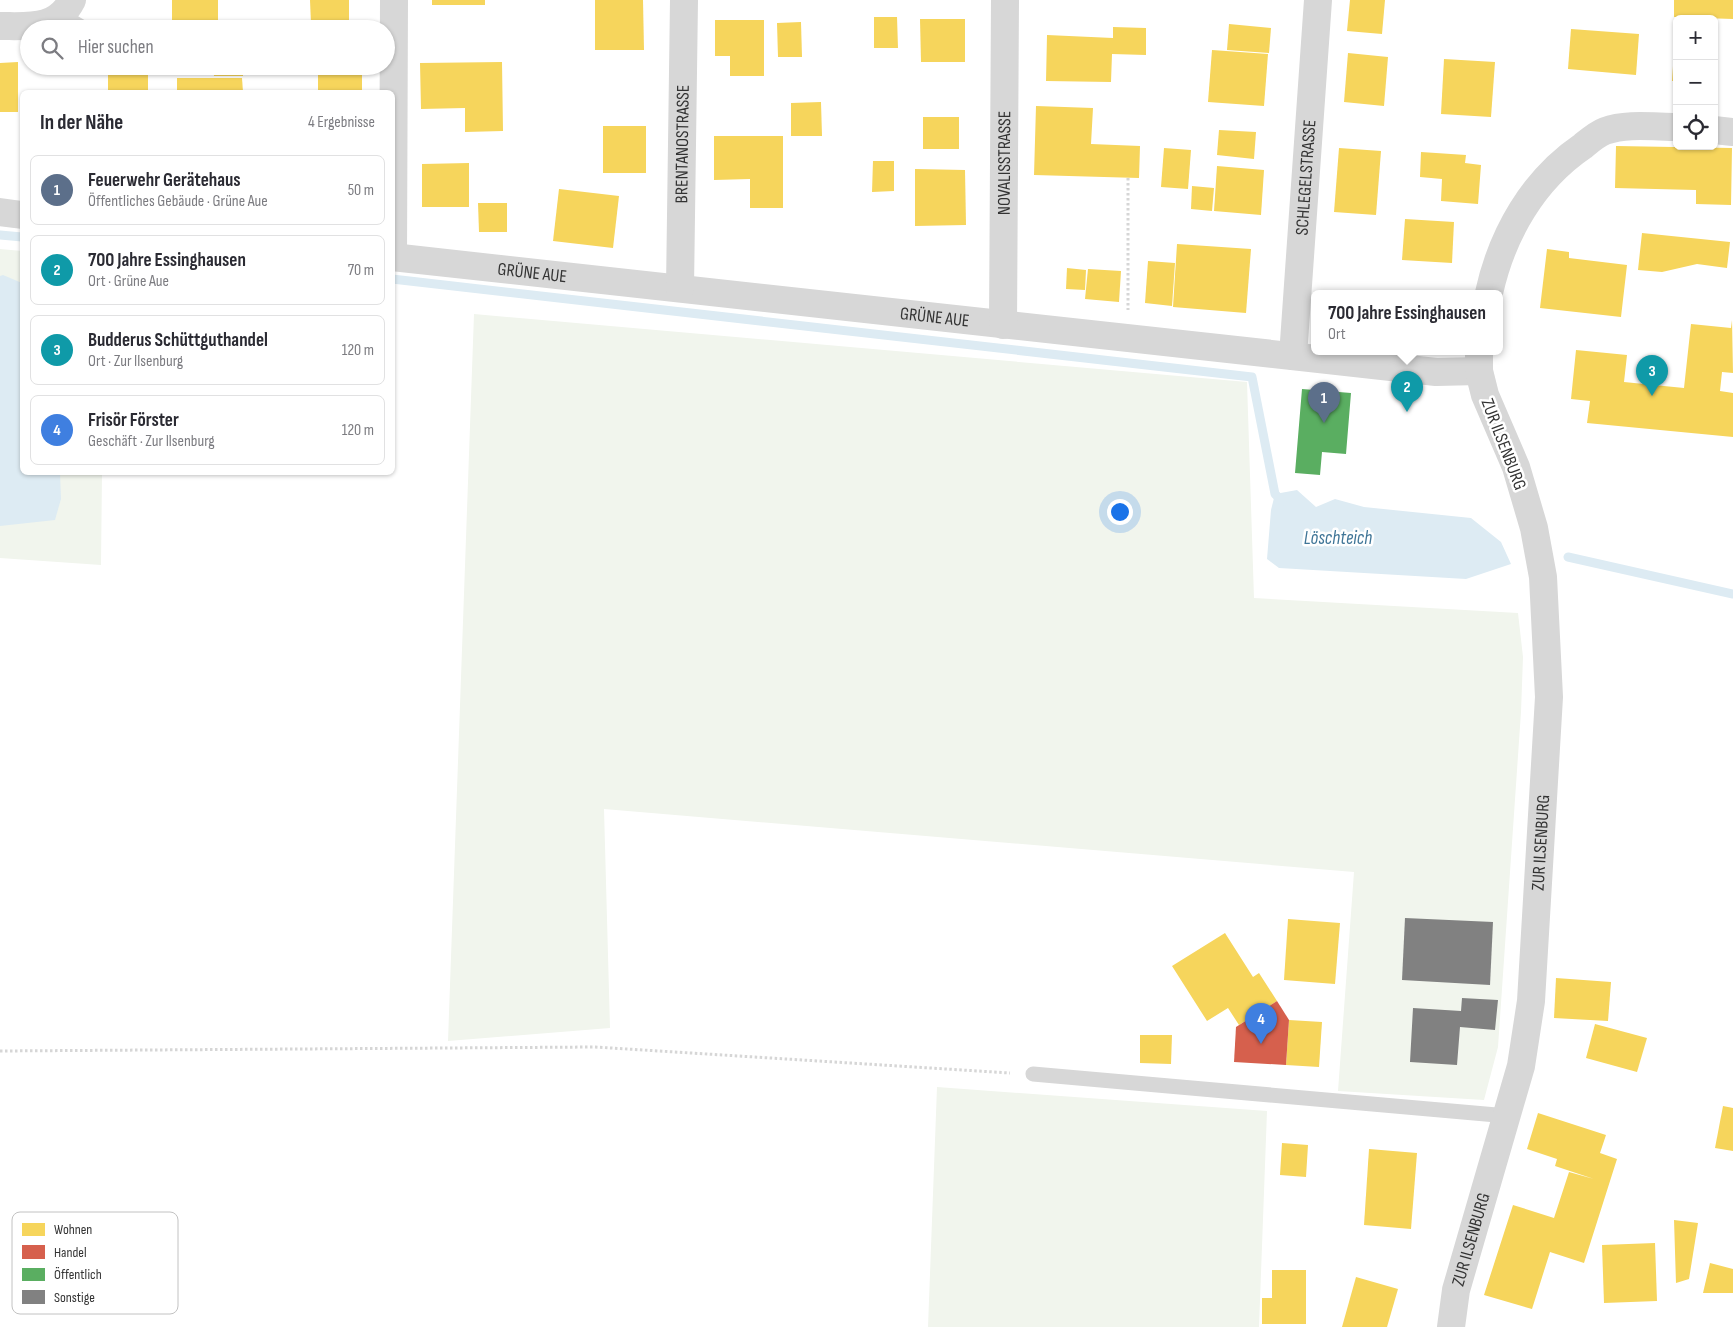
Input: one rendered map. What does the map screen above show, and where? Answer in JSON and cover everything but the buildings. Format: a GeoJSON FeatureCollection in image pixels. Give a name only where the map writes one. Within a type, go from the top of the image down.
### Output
{"type":"FeatureCollection","features":[{"type":"Feature","properties":{"kind":"street"},"geometry":{"type":"LineString","coordinates":[[394,0],[394,20]]}},
{"type":"Feature","properties":{"kind":"street","name":"BRENTANOSTRASSE"},"geometry":{"type":"LineString","coordinates":[[680,288],[684,0]]}},
{"type":"Feature","properties":{"kind":"street","name":"NOVALISSTRASSE"},"geometry":{"type":"LineString","coordinates":[[1003,325],[1004,0]]}},
{"type":"Feature","properties":{"kind":"street","name":"SCHLEGELSTRASSE"},"geometry":{"type":"LineString","coordinates":[[1293,356],[1318,0]]}},
{"type":"Feature","properties":{"kind":"street"},"geometry":{"type":"LineString","coordinates":[[55,20],[58,19],[67,7]]}},
{"type":"Feature","properties":{"kind":"street"},"geometry":{"type":"LineString","coordinates":[[0,26],[20,26]]}},
{"type":"Feature","properties":{"kind":"street"},"geometry":{"type":"LineString","coordinates":[[394,75],[394,90]]}},
{"type":"Feature","properties":{"kind":"street"},"geometry":{"type":"LineString","coordinates":[[1490,290],[1493,274],[1512,225],[1535,190],[1561,160],[1604,131],[1632,126],[1673,128]]}},
{"type":"Feature","properties":{"kind":"street"},"geometry":{"type":"LineString","coordinates":[[1718,130],[1733,132]]}},
{"type":"Feature","properties":{"kind":"street"},"geometry":{"type":"LineString","coordinates":[[0,212],[20,215]]}},
{"type":"Feature","properties":{"kind":"street","name":"GRÜNE AUE"},"geometry":{"type":"LineString","coordinates":[[395,257],[1436,372],[1479,361]]}},
{"type":"Feature","properties":{"kind":"street","name":"ZUR ILSENBURG"},"geometry":{"type":"LineString","coordinates":[[1455,1326],[1456,1290],[1521,1066],[1531,1001],[1549,697],[1543,577],[1534,528],[1516,467],[1485,395],[1479,361]]}},
{"type":"Feature","properties":{"kind":"lane"},"geometry":{"type":"LineString","coordinates":[[67,7],[77,20]]}},
{"type":"Feature","properties":{"kind":"lane"},"geometry":{"type":"LineString","coordinates":[[1033,1074],[1508,1116]]}},
{"type":"Feature","properties":{"kind":"path"},"geometry":{"type":"LineString","coordinates":[[1128,178],[1129,339]]}},
{"type":"Feature","properties":{"kind":"path"},"geometry":{"type":"LineString","coordinates":[[0,1051],[595,1047],[1033,1074]]}},
{"type":"Feature","properties":{"kind":"shaded area"},"geometry":{"type":"Polygon","coordinates":[[[0,249],[20,251],[20,475],[102,475],[101,565],[0,558],[0,249]]]}},
{"type":"Feature","properties":{"kind":"shaded area"},"geometry":{"type":"Polygon","coordinates":[[[474,314],[1247,382],[1254,598],[1518,613],[1523,657],[1521,712],[1498,1047],[1484,1100],[1338,1091],[1354,872],[604,809],[610,1028],[448,1041],[474,314]]]}},
{"type":"Feature","properties":{"kind":"shaded area"},"geometry":{"type":"Polygon","coordinates":[[[937,1087],[1267,1111],[1259,1327],[928,1327],[937,1087]]]}},
{"type":"Feature","properties":{"kind":"water"},"geometry":{"type":"Polygon","coordinates":[[[3,275],[20,282],[20,475],[60,475],[61,499],[55,520],[0,526],[0,276],[3,275]]]}},
{"type":"Feature","properties":{"kind":"water","name":"Löschteich"},"geometry":{"type":"Polygon","coordinates":[[[1297,490],[1316,507],[1335,499],[1364,507],[1471,518],[1501,542],[1511,564],[1466,579],[1279,568],[1267,559],[1271,510],[1275,494],[1297,490]]]}},
{"type":"Feature","properties":{"kind":"waterway"},"geometry":{"type":"LineString","coordinates":[[0,235],[20,237]]}},
{"type":"Feature","properties":{"kind":"waterway"},"geometry":{"type":"LineString","coordinates":[[395,279],[1252,377],[1275,494],[1282,501]]}},
{"type":"Feature","properties":{"kind":"waterway"},"geometry":{"type":"LineString","coordinates":[[1568,557],[1733,594]]}},
{"type":"Feature","properties":{"kind":"place","name":"Budderus Schüttguthandel"},"geometry":{"type":"Point","coordinates":[1652,396]}},
{"type":"Feature","properties":{"kind":"place","name":"700 Jahre Essinghausen"},"geometry":{"type":"Point","coordinates":[1407,412]}},
{"type":"Feature","properties":{"kind":"place","name":"Feuerwehr Gerätehaus"},"geometry":{"type":"Point","coordinates":[1324,423]}},
{"type":"Feature","properties":{"kind":"place","name":"Frisör Förster"},"geometry":{"type":"Point","coordinates":[1261,1044]}}]}
